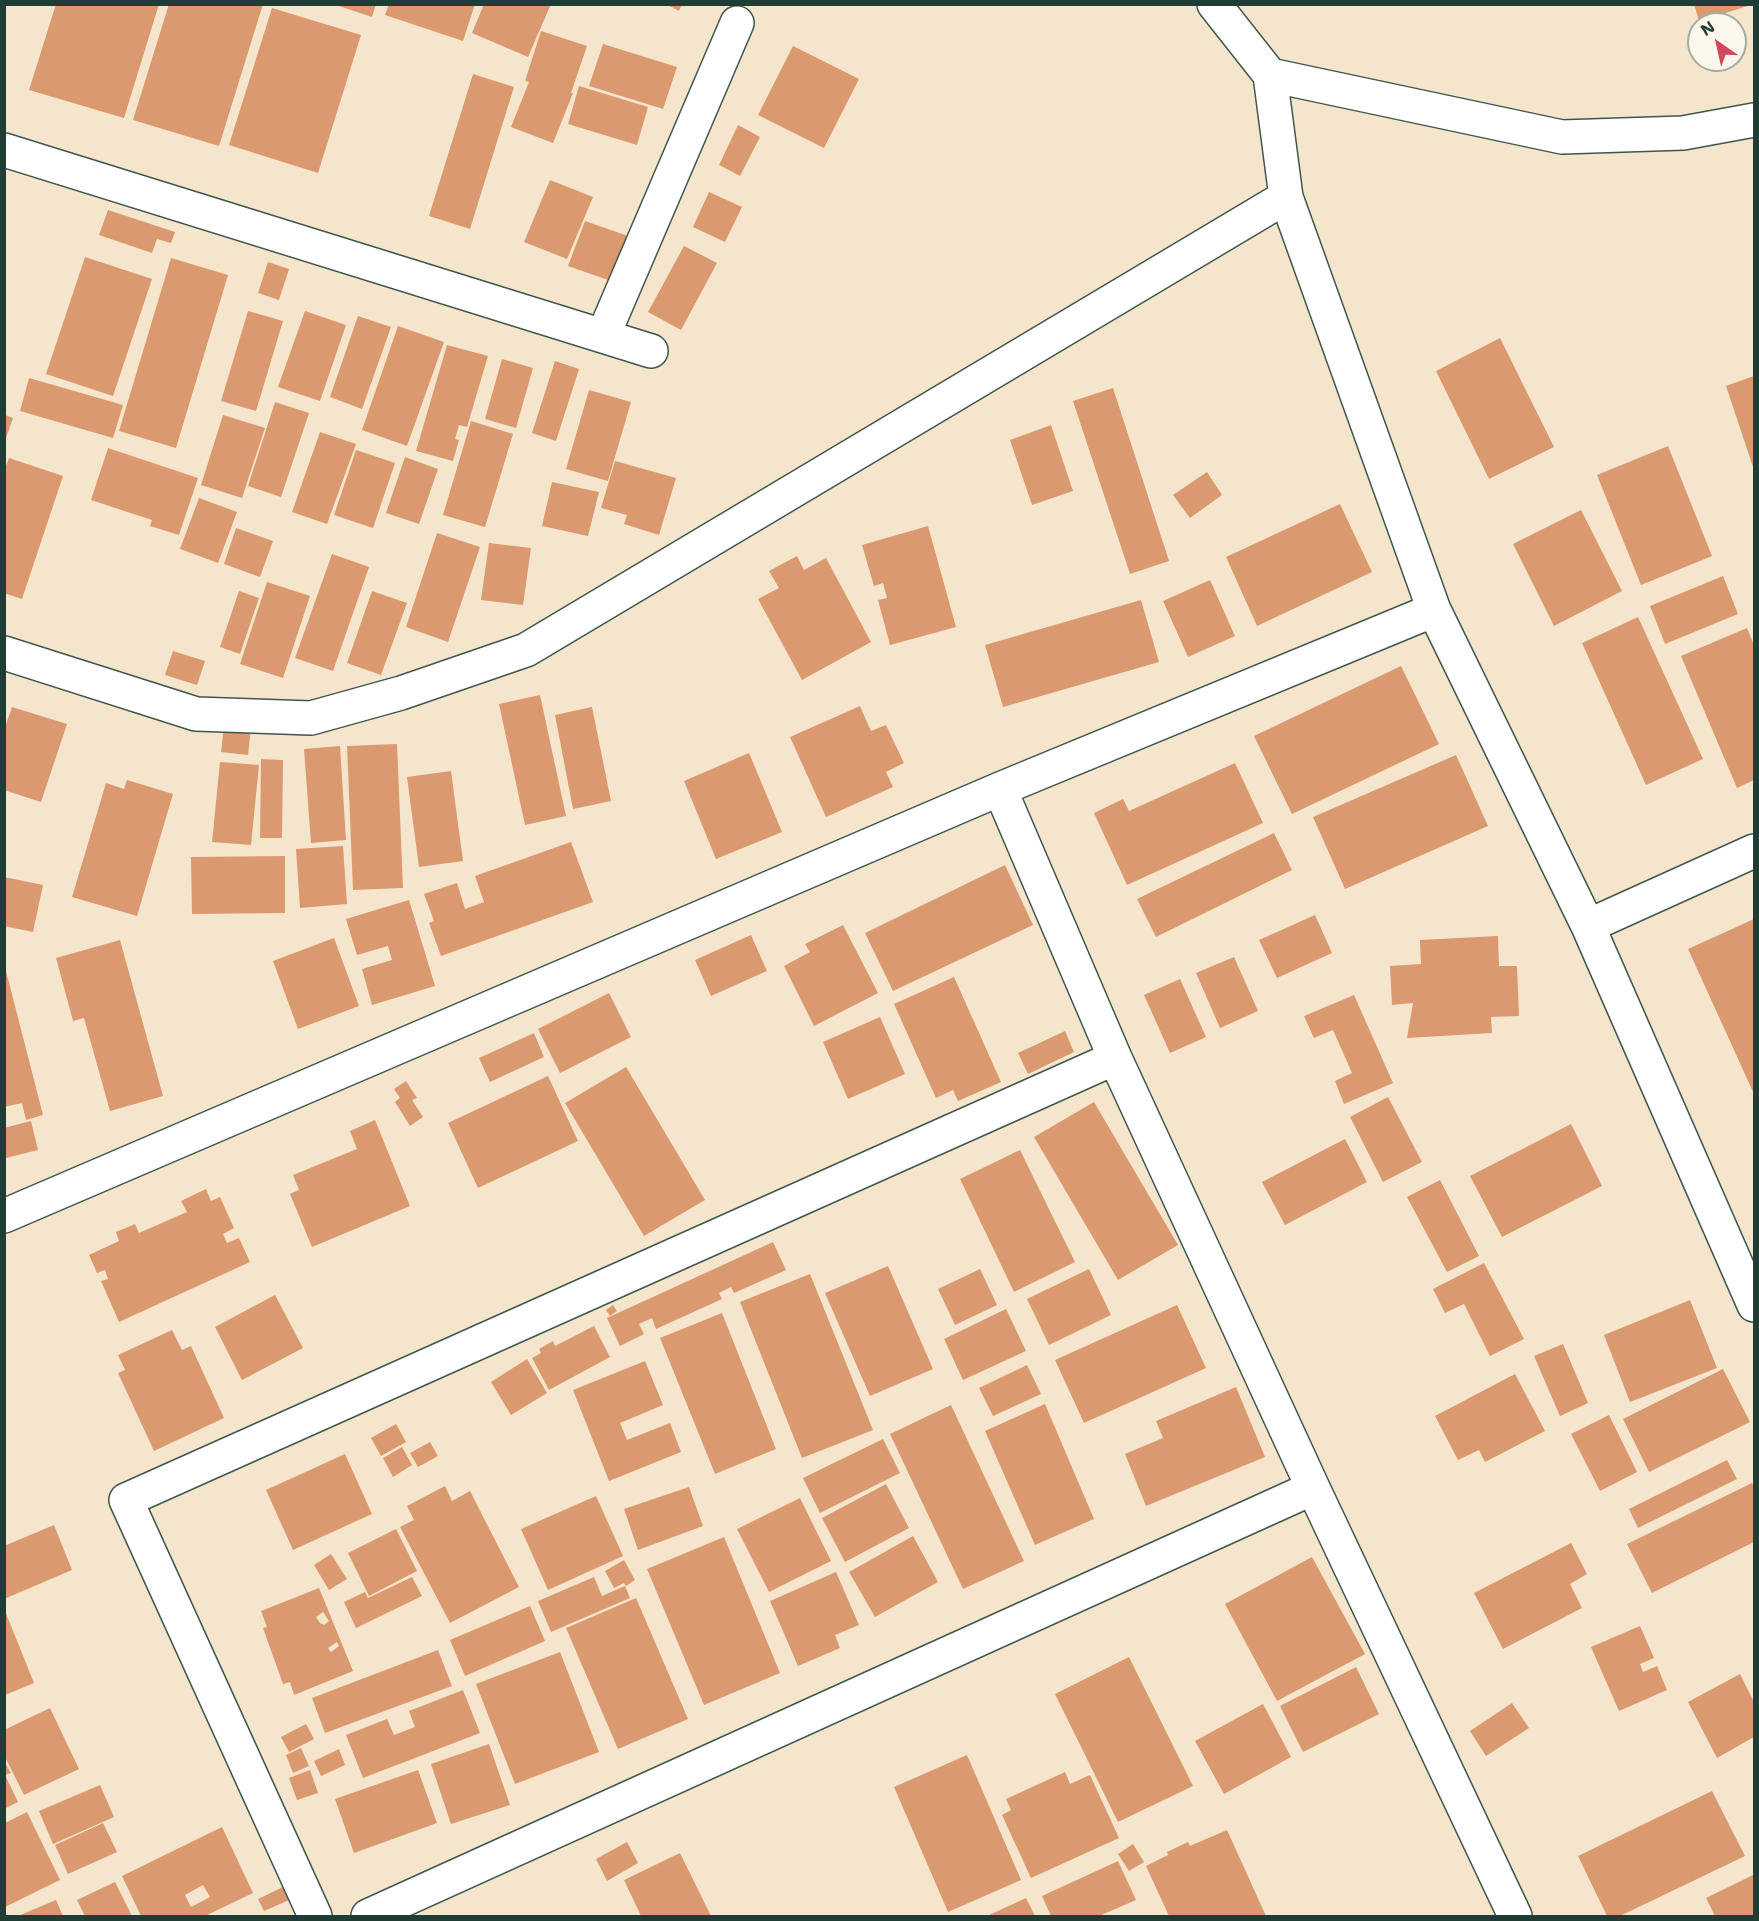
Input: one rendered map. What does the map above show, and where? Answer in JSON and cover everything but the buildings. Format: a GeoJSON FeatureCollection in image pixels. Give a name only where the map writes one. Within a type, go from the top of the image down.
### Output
{"type":"FeatureCollection","features":[{"type":"Feature","properties":{"kind":"street"},"geometry":{"type":"LineString","coordinates":[[1214,4],[1270,75],[1286,197],[1434,610],[1588,926],[1755,1305]]}},
{"type":"Feature","properties":{"kind":"street"},"geometry":{"type":"LineString","coordinates":[[603,336],[737,23]]}},
{"type":"Feature","properties":{"kind":"street"},"geometry":{"type":"LineString","coordinates":[[1270,75],[1562,137],[1683,133],[1755,120]]}},
{"type":"Feature","properties":{"kind":"street"},"geometry":{"type":"LineString","coordinates":[[4,150],[651,351]]}},
{"type":"Feature","properties":{"kind":"street"},"geometry":{"type":"LineString","coordinates":[[4,653],[196,714],[311,718],[401,693],[526,650],[1286,197]]}},
{"type":"Feature","properties":{"kind":"street"},"geometry":{"type":"LineString","coordinates":[[4,1216],[1000,789],[1434,610]]}},
{"type":"Feature","properties":{"kind":"street"},"geometry":{"type":"LineString","coordinates":[[1000,789],[1115,1058],[1314,1488],[1506,1914]]}},
{"type":"Feature","properties":{"kind":"street"},"geometry":{"type":"LineString","coordinates":[[1588,926],[1755,851]]}},
{"type":"Feature","properties":{"kind":"street"},"geometry":{"type":"LineString","coordinates":[[315,1917],[126,1500],[1115,1058]]}},
{"type":"Feature","properties":{"kind":"street"},"geometry":{"type":"LineString","coordinates":[[368,1917],[1314,1488]]}}]}
